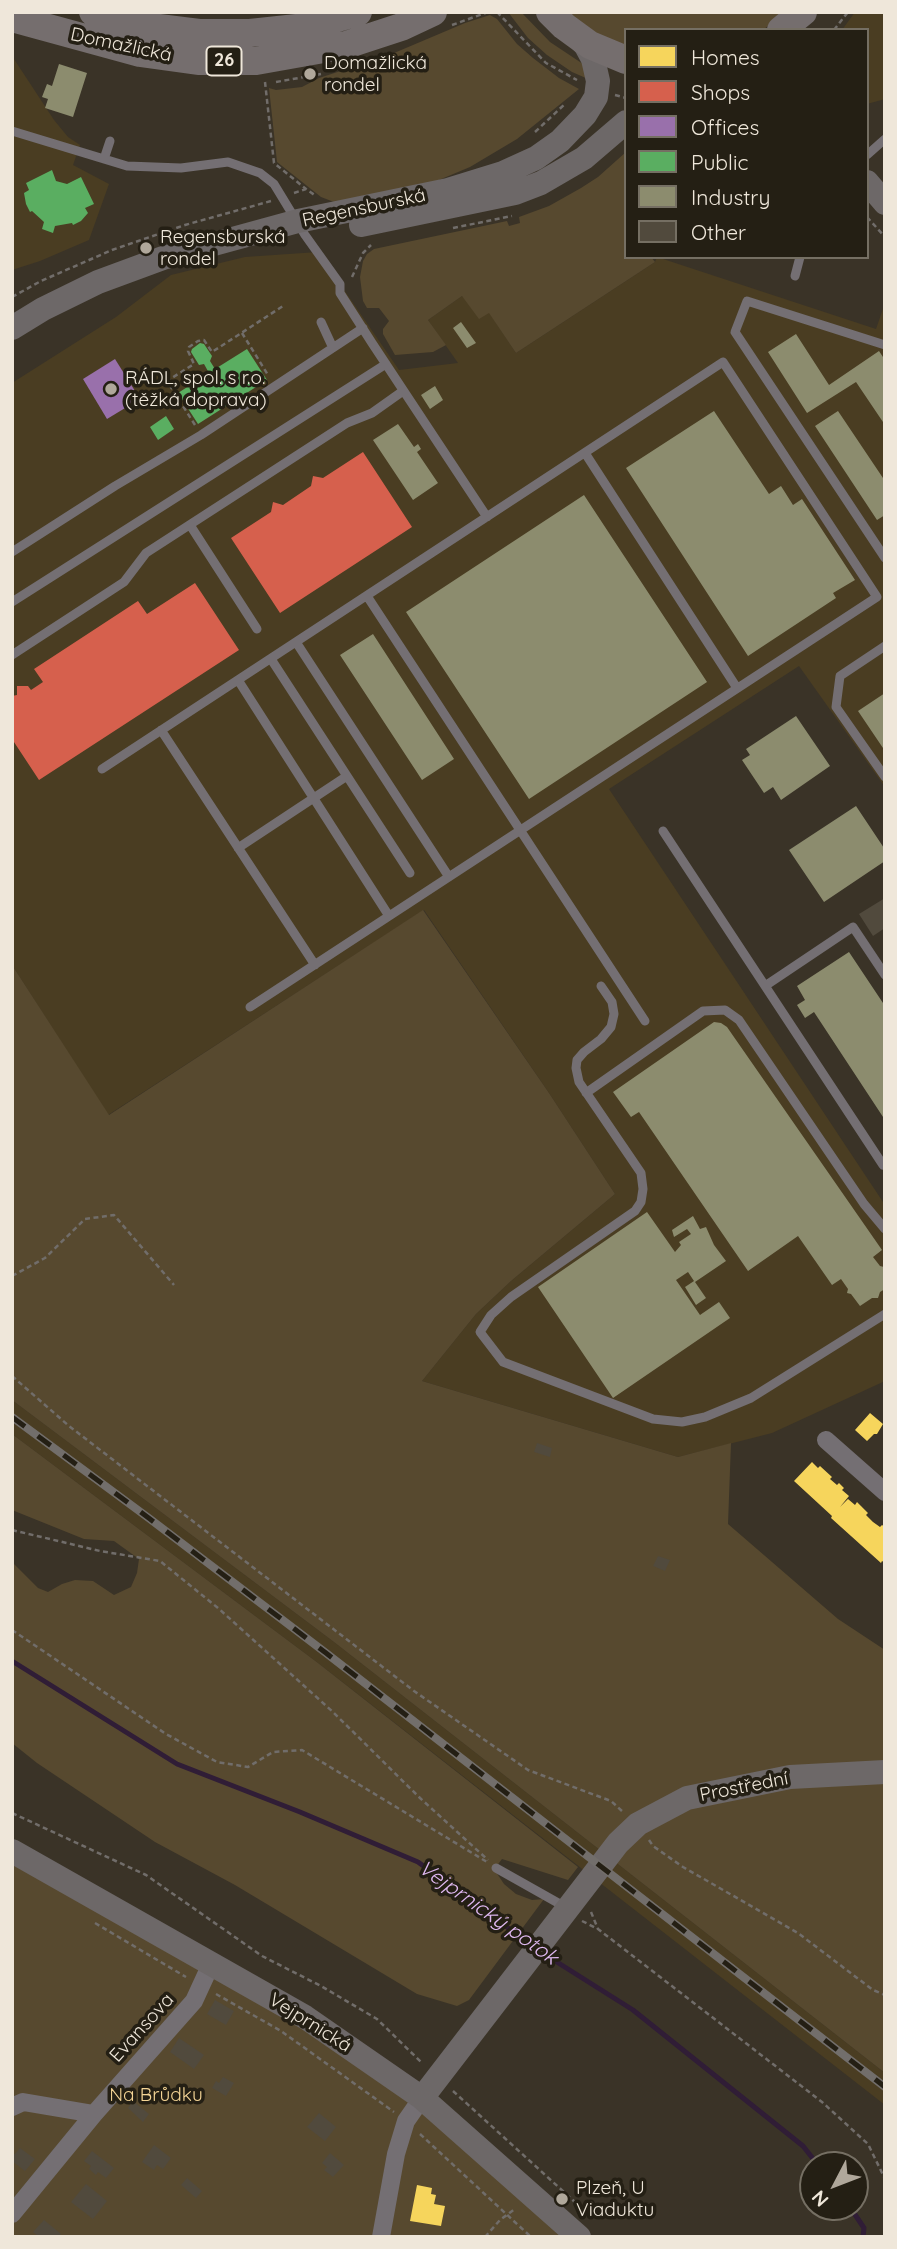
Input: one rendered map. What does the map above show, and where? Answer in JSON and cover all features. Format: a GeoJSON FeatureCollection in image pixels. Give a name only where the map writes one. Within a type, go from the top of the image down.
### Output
{"type":"FeatureCollection","features":[{"type":"Feature","properties":{"kind":"main road","name":"Domažlická"},"geometry":{"type":"LineString","coordinates":[[93,12],[143,26],[212,33],[250,33],[306,27],[358,12]]}},
{"type":"Feature","properties":{"kind":"main road","name":"Domažlická"},"geometry":{"type":"LineString","coordinates":[[12,18],[140,53],[198,61],[256,61],[346,45],[401,27],[433,12]]}},
{"type":"Feature","properties":{"kind":"main road"},"geometry":{"type":"LineString","coordinates":[[550,12],[590,45],[624,59]]}},
{"type":"Feature","properties":{"kind":"main road"},"geometry":{"type":"LineString","coordinates":[[575,34],[593,59],[598,81],[597,90]]}},
{"type":"Feature","properties":{"kind":"main road","name":"Regensburská"},"geometry":{"type":"LineString","coordinates":[[12,328],[43,309],[120,282],[302,228],[503,173],[536,158],[560,141],[585,115],[596,97],[597,90]]}},
{"type":"Feature","properties":{"kind":"main road","name":"Regensburská"},"geometry":{"type":"LineString","coordinates":[[302,228],[416,215],[514,193],[564,171],[584,158],[624,124]]}},
{"type":"Feature","properties":{"kind":"main road"},"geometry":{"type":"LineString","coordinates":[[869,184],[885,203]]}},
{"type":"Feature","properties":{"kind":"main road","name":"Prostřední"},"geometry":{"type":"LineString","coordinates":[[422,2098],[618,1843],[638,1824],[687,1798],[790,1777],[885,1772]]}},
{"type":"Feature","properties":{"kind":"main road","name":"Vejprnická"},"geometry":{"type":"LineString","coordinates":[[12,1851],[206,1975],[305,2017],[422,2098],[579,2237]]}},
{"type":"Feature","properties":{"kind":"street"},"geometry":{"type":"LineString","coordinates":[[826,1440],[885,1492]]}},
{"type":"Feature","properties":{"kind":"street","name":"Evansova"},"geometry":{"type":"LineString","coordinates":[[12,2214],[94,2113],[194,2001],[206,1975]]}},
{"type":"Feature","properties":{"kind":"street"},"geometry":{"type":"LineString","coordinates":[[381,2237],[396,2154],[406,2121],[422,2098]]}},
{"type":"Feature","properties":{"kind":"street"},"geometry":{"type":"LineString","coordinates":[[12,2107],[23,2102],[94,2113]]}},
{"type":"Feature","properties":{"kind":"lane"},"geometry":{"type":"LineString","coordinates":[[12,131],[127,166],[181,168],[228,162],[260,173],[274,184],[340,284],[340,293],[487,517]]}},
{"type":"Feature","properties":{"kind":"lane"},"geometry":{"type":"LineString","coordinates":[[869,153],[885,139]]}},
{"type":"Feature","properties":{"kind":"lane"},"geometry":{"type":"LineString","coordinates":[[104,159],[110,141]]}},
{"type":"Feature","properties":{"kind":"lane"},"geometry":{"type":"LineString","coordinates":[[795,276],[799,259]]}},
{"type":"Feature","properties":{"kind":"lane"},"geometry":{"type":"LineString","coordinates":[[885,345],[747,301],[735,332],[885,558]]}},
{"type":"Feature","properties":{"kind":"lane"},"geometry":{"type":"LineString","coordinates":[[321,322],[333,348]]}},
{"type":"Feature","properties":{"kind":"lane"},"geometry":{"type":"LineString","coordinates":[[12,552],[201,435],[363,328]]}},
{"type":"Feature","properties":{"kind":"lane"},"geometry":{"type":"LineString","coordinates":[[102,769],[723,362],[877,597],[250,1007]]}},
{"type":"Feature","properties":{"kind":"lane"},"geometry":{"type":"LineString","coordinates":[[12,602],[386,364]]}},
{"type":"Feature","properties":{"kind":"lane"},"geometry":{"type":"LineString","coordinates":[[12,656],[124,582],[146,553],[403,391]]}},
{"type":"Feature","properties":{"kind":"lane"},"geometry":{"type":"LineString","coordinates":[[585,453],[737,688]]}},
{"type":"Feature","properties":{"kind":"lane"},"geometry":{"type":"LineString","coordinates":[[190,525],[257,629]]}},
{"type":"Feature","properties":{"kind":"lane"},"geometry":{"type":"LineString","coordinates":[[367,596],[645,1021]]}},
{"type":"Feature","properties":{"kind":"lane"},"geometry":{"type":"LineString","coordinates":[[296,642],[449,877]]}},
{"type":"Feature","properties":{"kind":"lane"},"geometry":{"type":"LineString","coordinates":[[885,646],[840,676],[836,707],[885,778]]}},
{"type":"Feature","properties":{"kind":"lane"},"geometry":{"type":"LineString","coordinates":[[271,659],[410,873]]}},
{"type":"Feature","properties":{"kind":"lane"},"geometry":{"type":"LineString","coordinates":[[238,680],[389,916]]}},
{"type":"Feature","properties":{"kind":"lane"},"geometry":{"type":"LineString","coordinates":[[161,730],[315,965]]}},
{"type":"Feature","properties":{"kind":"lane"},"geometry":{"type":"LineString","coordinates":[[238,848],[348,776]]}},
{"type":"Feature","properties":{"kind":"lane"},"geometry":{"type":"LineString","coordinates":[[663,831],[883,1165],[885,1164]]}},
{"type":"Feature","properties":{"kind":"lane"},"geometry":{"type":"LineString","coordinates":[[765,986],[853,928],[885,975]]}},
{"type":"Feature","properties":{"kind":"lane"},"geometry":{"type":"LineString","coordinates":[[601,986],[612,1002],[614,1014],[611,1027],[577,1060],[576,1068],[579,1082],[641,1173],[641,1202],[635,1211],[512,1297],[491,1315],[480,1332],[503,1362],[653,1419],[681,1422],[705,1417],[751,1398],[885,1314]]}},
{"type":"Feature","properties":{"kind":"lane"},"geometry":{"type":"LineString","coordinates":[[586,1093],[703,1011],[724,1010],[739,1020],[864,1205],[885,1229]]}},
{"type":"Feature","properties":{"kind":"lane"},"geometry":{"type":"LineString","coordinates":[[496,1867],[561,1919]]}},
{"type":"Feature","properties":{"kind":"path"},"geometry":{"type":"LineString","coordinates":[[497,12],[545,63],[587,87],[624,97]]}},
{"type":"Feature","properties":{"kind":"path"},"geometry":{"type":"LineString","coordinates":[[836,28],[848,12]]}},
{"type":"Feature","properties":{"kind":"path"},"geometry":{"type":"LineString","coordinates":[[265,82],[274,163],[306,190]]}},
{"type":"Feature","properties":{"kind":"path"},"geometry":{"type":"LineString","coordinates":[[869,219],[885,237]]}},
{"type":"Feature","properties":{"kind":"path"},"geometry":{"type":"LineString","coordinates":[[201,435],[167,382],[194,364],[189,347],[204,340],[212,352],[283,306]]}},
{"type":"Feature","properties":{"kind":"path"},"geometry":{"type":"LineString","coordinates":[[242,333],[275,386]]}},
{"type":"Feature","properties":{"kind":"path"},"geometry":{"type":"LineString","coordinates":[[12,1276],[45,1258],[85,1219],[114,1215],[174,1285]]}},
{"type":"Feature","properties":{"kind":"path"},"geometry":{"type":"LineString","coordinates":[[12,1376],[69,1426],[414,1691],[528,1770],[611,1801],[638,1824],[653,1846],[797,1933],[873,1990],[885,1995]]}},
{"type":"Feature","properties":{"kind":"path"},"geometry":{"type":"LineString","coordinates":[[12,1530],[100,1551],[160,1561],[218,1608],[333,1712],[420,1798],[496,1867]]}},
{"type":"Feature","properties":{"kind":"path"},"geometry":{"type":"LineString","coordinates":[[12,1630],[166,1734],[217,1762],[248,1767],[273,1752],[302,1750],[496,1867]]}},
{"type":"Feature","properties":{"kind":"path"},"geometry":{"type":"LineString","coordinates":[[12,1813],[146,1875],[262,1956],[321,1986],[376,2020],[587,2213]]}},
{"type":"Feature","properties":{"kind":"path"},"geometry":{"type":"LineString","coordinates":[[561,1919],[570,1930],[583,1921],[598,1929],[822,2102],[869,2144],[885,2179]]}},
{"type":"Feature","properties":{"kind":"path"},"geometry":{"type":"LineString","coordinates":[[95,1923],[206,1975],[406,2121],[531,2237]]}},
{"type":"Feature","properties":{"kind":"path"},"geometry":{"type":"LineString","coordinates":[[485,2237],[507,2215],[532,2196]]}},
{"type":"Feature","properties":{"kind":"shaded area"},"geometry":{"type":"Polygon","coordinates":[[[855,12],[885,12],[885,99],[869,103],[869,28],[843,28],[855,12]]]}},
{"type":"Feature","properties":{"kind":"shaded area"},"geometry":{"type":"Polygon","coordinates":[[[12,56],[54,120],[68,137],[80,145],[73,165],[109,184],[89,240],[12,270],[12,56]]]}},
{"type":"Feature","properties":{"kind":"shaded area"},"geometry":{"type":"Polygon","coordinates":[[[318,252],[399,370],[458,363],[428,320],[462,296],[489,312],[516,353],[656,259],[876,329],[885,303],[885,787],[799,666],[609,789],[885,1205],[885,1381],[772,1433],[678,1457],[422,1381],[476,1314],[511,1281],[615,1194],[424,910],[108,1115],[12,965],[12,383],[116,317],[171,275],[245,257],[318,252]]]}},
{"type":"Feature","properties":{"kind":"shaded area"},"geometry":{"type":"Polygon","coordinates":[[[12,1400],[334,1642],[885,2073],[885,2105],[318,1663],[12,1434],[12,1400]]]}},
{"type":"Feature","properties":{"kind":"green space"},"geometry":{"type":"Polygon","coordinates":[[[508,12],[521,12],[550,42],[586,66],[595,82],[572,72],[547,55],[528,38],[508,12]]]}},
{"type":"Feature","properties":{"kind":"green space"},"geometry":{"type":"Polygon","coordinates":[[[564,12],[785,12],[765,28],[624,28],[624,47],[599,37],[564,12]]]}},
{"type":"Feature","properties":{"kind":"green space"},"geometry":{"type":"Polygon","coordinates":[[[490,15],[497,19],[517,44],[533,58],[579,89],[517,139],[470,167],[427,185],[334,202],[321,197],[277,162],[269,88],[276,90],[302,87],[319,78],[387,56],[490,15]]]}},
{"type":"Feature","properties":{"kind":"green space"},"geometry":{"type":"Polygon","coordinates":[[[624,154],[624,259],[653,259],[655,262],[516,353],[489,313],[479,319],[462,296],[428,320],[446,345],[433,352],[395,355],[383,334],[389,321],[379,308],[367,308],[363,301],[360,277],[367,254],[374,249],[507,221],[509,226],[520,223],[519,217],[549,206],[598,177],[624,154]]]}},
{"type":"Feature","properties":{"kind":"green space"},"geometry":{"type":"Polygon","coordinates":[[[423,910],[615,1194],[511,1281],[476,1314],[422,1381],[678,1457],[731,1443],[728,1524],[838,1619],[885,1650],[885,2073],[334,1642],[12,1400],[12,965],[109,1115],[423,910]]]}},
{"type":"Feature","properties":{"kind":"green space"},"geometry":{"type":"Polygon","coordinates":[[[12,1434],[318,1663],[578,1867],[568,1880],[502,1859],[496,1872],[504,1884],[516,1894],[532,1900],[544,1899],[469,2000],[457,2006],[417,1994],[235,1885],[155,1842],[37,1763],[12,1743],[12,1562],[38,1588],[48,1592],[75,1580],[93,1581],[114,1595],[131,1587],[139,1559],[114,1541],[84,1539],[12,1510],[12,1434]]]}},
{"type":"Feature","properties":{"kind":"green space","name":"Na Brůdku"},"geometry":{"type":"Polygon","coordinates":[[[12,1851],[305,2017],[579,2237],[12,2237],[12,1851]]]}},
{"type":"Feature","properties":{"kind":"building: Homes"},"geometry":{"type":"Polygon","coordinates":[[[870,1413],[883,1424],[877,1434],[867,1441],[855,1430],[870,1413]]]}},
{"type":"Feature","properties":{"kind":"building: Homes"},"geometry":{"type":"Polygon","coordinates":[[[812,1462],[832,1477],[830,1479],[837,1485],[839,1483],[849,1496],[840,1507],[848,1499],[855,1505],[857,1502],[873,1522],[885,1527],[885,1563],[881,1563],[831,1518],[832,1516],[794,1481],[812,1462]]]}},
{"type":"Feature","properties":{"kind":"building: Homes"},"geometry":{"type":"Polygon","coordinates":[[[417,2185],[432,2188],[431,2194],[436,2195],[434,2204],[445,2206],[441,2226],[410,2221],[417,2185]]]}},
{"type":"Feature","properties":{"kind":"building: Shops"},"geometry":{"type":"Polygon","coordinates":[[[363,452],[412,527],[280,613],[231,538],[271,512],[273,502],[283,505],[311,486],[313,476],[323,478],[363,452]]]}},
{"type":"Feature","properties":{"kind":"building: Shops"},"geometry":{"type":"Polygon","coordinates":[[[195,583],[239,650],[39,780],[12,739],[12,696],[17,695],[17,686],[28,686],[31,690],[43,682],[34,669],[138,601],[147,614],[195,583]]]}},
{"type":"Feature","properties":{"kind":"building: Offices","name":"RÁDL, spol. s r.o. (těžká doprava)"},"geometry":{"type":"Polygon","coordinates":[[[115,359],[140,399],[107,419],[83,379],[115,359]]]}},
{"type":"Feature","properties":{"kind":"building: Public"},"geometry":{"type":"Polygon","coordinates":[[[52,170],[56,181],[67,184],[81,177],[94,204],[85,208],[88,213],[81,221],[73,225],[55,226],[53,233],[42,229],[44,222],[30,212],[24,193],[29,190],[26,183],[52,170]]]}},
{"type":"Feature","properties":{"kind":"building: Public"},"geometry":{"type":"Polygon","coordinates":[[[200,343],[204,344],[212,356],[210,361],[215,369],[247,349],[267,380],[198,424],[178,393],[209,373],[204,364],[199,365],[191,352],[200,343]]]}},
{"type":"Feature","properties":{"kind":"building: Public"},"geometry":{"type":"Polygon","coordinates":[[[166,416],[174,429],[158,440],[150,427],[166,416]]]}},
{"type":"Feature","properties":{"kind":"building: Industry"},"geometry":{"type":"Polygon","coordinates":[[[59,64],[87,73],[73,117],[45,108],[48,99],[42,97],[47,84],[52,86],[59,64]]]}},
{"type":"Feature","properties":{"kind":"building: Industry"},"geometry":{"type":"Polygon","coordinates":[[[461,322],[476,343],[467,348],[453,328],[461,322]]]}},
{"type":"Feature","properties":{"kind":"building: Industry"},"geometry":{"type":"Polygon","coordinates":[[[796,334],[829,385],[879,351],[885,360],[885,425],[856,382],[807,413],[768,352],[796,334]]]}},
{"type":"Feature","properties":{"kind":"building: Industry"},"geometry":{"type":"Polygon","coordinates":[[[435,386],[443,400],[430,409],[421,395],[435,386]]]}},
{"type":"Feature","properties":{"kind":"building: Industry"},"geometry":{"type":"Polygon","coordinates":[[[714,411],[769,494],[781,486],[793,505],[802,499],[855,580],[833,593],[836,598],[748,656],[626,468],[714,411]]]}},
{"type":"Feature","properties":{"kind":"building: Industry"},"geometry":{"type":"Polygon","coordinates":[[[838,411],[885,481],[885,515],[877,520],[815,426],[838,411]]]}},
{"type":"Feature","properties":{"kind":"building: Industry"},"geometry":{"type":"Polygon","coordinates":[[[398,424],[414,447],[418,444],[421,449],[417,452],[438,483],[413,500],[373,440],[398,424]]]}},
{"type":"Feature","properties":{"kind":"building: Industry"},"geometry":{"type":"Polygon","coordinates":[[[584,495],[707,682],[529,799],[406,612],[584,495]]]}},
{"type":"Feature","properties":{"kind":"building: Industry"},"geometry":{"type":"Polygon","coordinates":[[[373,634],[454,759],[422,780],[340,655],[373,634]]]}},
{"type":"Feature","properties":{"kind":"building: Industry"},"geometry":{"type":"Polygon","coordinates":[[[885,693],[885,751],[858,711],[885,693]]]}},
{"type":"Feature","properties":{"kind":"building: Industry"},"geometry":{"type":"Polygon","coordinates":[[[796,716],[830,766],[781,800],[773,787],[764,793],[742,760],[750,755],[746,749],[796,716]]]}},
{"type":"Feature","properties":{"kind":"building: Industry"},"geometry":{"type":"Polygon","coordinates":[[[856,806],[885,850],[885,861],[824,902],[789,850],[856,806]]]}},
{"type":"Feature","properties":{"kind":"building: Industry"},"geometry":{"type":"Polygon","coordinates":[[[849,952],[885,1006],[885,1120],[814,1012],[805,1018],[797,1005],[805,1000],[797,986],[849,952]]]}},
{"type":"Feature","properties":{"kind":"building: Industry"},"geometry":{"type":"Polygon","coordinates":[[[714,1022],[727,1027],[882,1250],[873,1257],[884,1267],[885,1274],[885,1289],[880,1292],[878,1298],[872,1298],[860,1306],[851,1294],[847,1293],[848,1289],[841,1279],[832,1285],[798,1236],[748,1271],[639,1112],[631,1117],[613,1092],[714,1022]]]}},
{"type":"Feature","properties":{"kind":"building: Industry"},"geometry":{"type":"Polygon","coordinates":[[[647,1212],[675,1252],[681,1245],[679,1242],[691,1234],[687,1229],[674,1237],[672,1230],[693,1216],[700,1229],[706,1227],[714,1245],[726,1261],[695,1282],[706,1298],[696,1305],[685,1287],[694,1281],[688,1272],[676,1280],[700,1315],[719,1302],[730,1318],[613,1398],[538,1287],[647,1212]]]}},
{"type":"Feature","properties":{"kind":"building: Other"},"geometry":{"type":"Polygon","coordinates":[[[885,898],[885,928],[873,936],[859,914],[885,898]]]}},
{"type":"Feature","properties":{"kind":"building: Other"},"geometry":{"type":"Polygon","coordinates":[[[537,1443],[552,1448],[550,1457],[534,1452],[537,1443]]]}},
{"type":"Feature","properties":{"kind":"building: Other"},"geometry":{"type":"Polygon","coordinates":[[[658,1556],[670,1560],[665,1571],[653,1566],[658,1556]]]}},
{"type":"Feature","properties":{"kind":"building: Other"},"geometry":{"type":"Polygon","coordinates":[[[215,2000],[234,2011],[226,2025],[207,2014],[215,2000]]]}},
{"type":"Feature","properties":{"kind":"building: Other"},"geometry":{"type":"Polygon","coordinates":[[[179,2038],[204,2055],[194,2069],[170,2052],[179,2038]]]}},
{"type":"Feature","properties":{"kind":"building: Other"},"geometry":{"type":"Polygon","coordinates":[[[223,2077],[234,2083],[226,2096],[212,2088],[216,2081],[219,2083],[223,2077]]]}},
{"type":"Feature","properties":{"kind":"building: Other"},"geometry":{"type":"Polygon","coordinates":[[[133,2101],[149,2114],[143,2122],[128,2108],[133,2101]]]}},
{"type":"Feature","properties":{"kind":"building: Other"},"geometry":{"type":"Polygon","coordinates":[[[319,2113],[336,2127],[325,2141],[307,2127],[319,2113]]]}},
{"type":"Feature","properties":{"kind":"building: Other"},"geometry":{"type":"Polygon","coordinates":[[[154,2145],[171,2158],[163,2169],[157,2165],[154,2170],[142,2162],[154,2145]]]}},
{"type":"Feature","properties":{"kind":"building: Other"},"geometry":{"type":"Polygon","coordinates":[[[20,2148],[35,2159],[25,2171],[12,2161],[12,2153],[15,2154],[20,2148]]]}},
{"type":"Feature","properties":{"kind":"building: Other"},"geometry":{"type":"Polygon","coordinates":[[[92,2151],[114,2168],[106,2178],[98,2172],[96,2175],[84,2161],[92,2151]]]}},
{"type":"Feature","properties":{"kind":"building: Other"},"geometry":{"type":"Polygon","coordinates":[[[330,2153],[344,2165],[333,2177],[324,2170],[327,2167],[322,2163],[330,2153]]]}},
{"type":"Feature","properties":{"kind":"building: Other"},"geometry":{"type":"Polygon","coordinates":[[[187,2178],[202,2191],[196,2198],[181,2185],[187,2178]]]}},
{"type":"Feature","properties":{"kind":"building: Other"},"geometry":{"type":"Polygon","coordinates":[[[86,2184],[107,2201],[93,2219],[71,2202],[86,2184]]]}},
{"type":"Feature","properties":{"kind":"building: Other"},"geometry":{"type":"Polygon","coordinates":[[[44,2220],[61,2234],[58,2237],[39,2237],[33,2232],[44,2220]]]}},
{"type":"Feature","properties":{"kind":"waterway","name":"Vejprnický potok"},"geometry":{"type":"LineString","coordinates":[[12,1661],[177,1764],[418,1862],[530,1944]]}},
{"type":"Feature","properties":{"kind":"waterway","name":"Vejprnický potok"},"geometry":{"type":"LineString","coordinates":[[541,1952],[633,2010],[807,2151]]}},
{"type":"Feature","properties":{"kind":"waterway","name":"Vejprnický potok"},"geometry":{"type":"LineString","coordinates":[[859,2221],[864,2228],[863,2237]]}},
{"type":"Feature","properties":{"kind":"railway"},"geometry":{"type":"LineString","coordinates":[[12,1417],[326,1653],[885,2087]]}},
{"type":"Feature","properties":{"kind":"place","name":"Domažlická rondel"},"geometry":{"type":"Point","coordinates":[310,74]}},
{"type":"Feature","properties":{"kind":"place","name":"Regensburská rondel"},"geometry":{"type":"Point","coordinates":[146,248]}},
{"type":"Feature","properties":{"kind":"place","name":"RÁDL, spol. s r.o. (těžká doprava)"},"geometry":{"type":"Point","coordinates":[111,389]}},
{"type":"Feature","properties":{"kind":"place","name":"Plzeň, U Viaduktu"},"geometry":{"type":"Point","coordinates":[562,2199]}}]}
